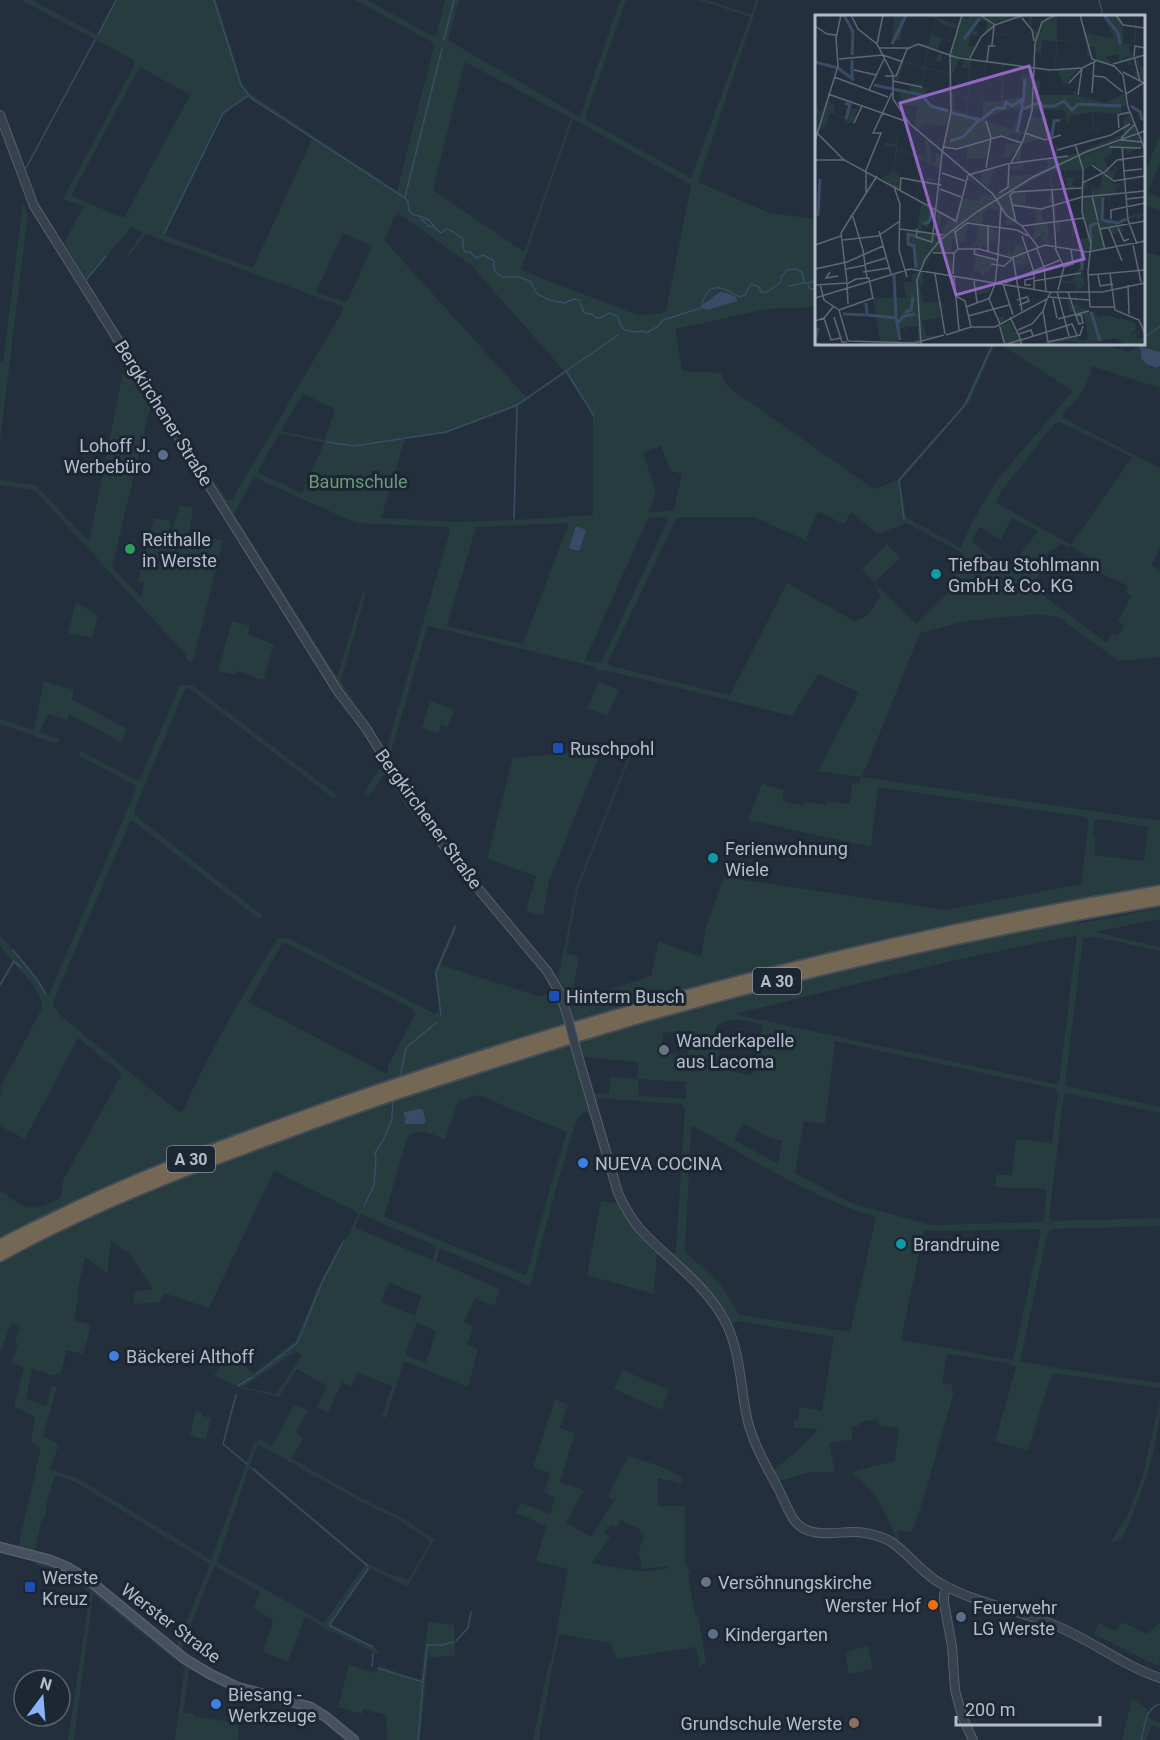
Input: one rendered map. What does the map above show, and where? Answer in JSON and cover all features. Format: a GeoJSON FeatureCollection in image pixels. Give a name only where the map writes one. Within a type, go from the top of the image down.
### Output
{"type":"FeatureCollection","features":[{"type":"Feature","properties":{"kind":"highway","name":"A 30"},"geometry":{"type":"LineString","coordinates":[[404,1087],[539,1038],[775,973],[929,936],[1160,891]]}},
{"type":"Feature","properties":{"kind":"highway","name":"A 30"},"geometry":{"type":"LineString","coordinates":[[0,1245],[88,1202],[160,1171],[251,1136],[386,1092],[589,1033],[795,977],[1002,930],[1160,900]]}},
{"type":"Feature","properties":{"kind":"highway","name":"A 30"},"geometry":{"type":"LineString","coordinates":[[0,1256],[79,1216],[165,1179],[315,1122],[386,1092]]}},
{"type":"Feature","properties":{"kind":"main road","name":"Werster Straße"},"geometry":{"type":"LineString","coordinates":[[0,1547],[50,1560],[67,1567],[90,1581],[185,1659],[237,1687],[310,1707],[354,1740]]}},
{"type":"Feature","properties":{"kind":"street","name":"Bergkirchener Straße"},"geometry":{"type":"LineString","coordinates":[[0,115],[34,206],[339,693],[366,728],[403,788],[459,865],[548,971],[560,993],[568,1018],[618,1193],[628,1213],[639,1227],[700,1287],[725,1322],[737,1356],[746,1414],[752,1434],[793,1518],[798,1525],[810,1532],[869,1533],[891,1541],[930,1576],[947,1587]]}},
{"type":"Feature","properties":{"kind":"street"},"geometry":{"type":"LineString","coordinates":[[973,1740],[962,1716],[955,1690],[952,1646],[944,1603],[947,1587],[961,1594],[1059,1627],[1160,1678]]}},
{"type":"Feature","properties":{"kind":"green space","name":"Baumschule"},"geometry":{"type":"Polygon","coordinates":[[[21,0],[32,0],[97,35],[116,0],[216,0],[243,85],[251,94],[397,191],[434,46],[432,42],[355,0],[367,0],[433,36],[436,35],[445,0],[459,0],[448,40],[580,117],[620,0],[626,0],[585,119],[691,178],[750,17],[698,0],[707,0],[751,14],[756,0],[759,0],[698,182],[769,213],[815,219],[815,307],[767,309],[675,329],[682,371],[722,373],[725,383],[731,389],[874,489],[897,480],[964,404],[991,345],[995,345],[970,401],[900,482],[906,517],[961,548],[970,526],[997,480],[1073,391],[1002,345],[1113,345],[1114,348],[1129,352],[1138,345],[1145,345],[1145,252],[1160,256],[1160,352],[1140,346],[1142,360],[1150,367],[1160,366],[1160,388],[1092,366],[1088,381],[1081,393],[1062,414],[1063,418],[1160,468],[1160,548],[1151,565],[1160,570],[1160,657],[1119,661],[1058,617],[1040,614],[966,621],[920,633],[862,777],[1160,821],[1160,886],[1070,903],[1076,924],[1160,908],[1160,919],[1095,932],[1160,947],[1160,951],[1096,937],[1083,938],[1065,1084],[1160,1107],[1160,1113],[1064,1094],[1049,1218],[1052,1221],[1160,1218],[1160,1226],[1052,1229],[1047,1236],[1020,1361],[1160,1383],[1160,1388],[1052,1373],[1028,1450],[995,1442],[1016,1367],[1008,1363],[947,1354],[942,1383],[952,1385],[954,1391],[912,1532],[897,1530],[900,1544],[895,1539],[891,1525],[872,1492],[851,1474],[858,1470],[895,1461],[899,1428],[879,1426],[877,1419],[861,1422],[851,1427],[853,1439],[829,1443],[835,1472],[810,1472],[779,1481],[773,1471],[808,1441],[818,1429],[794,1428],[794,1421],[799,1420],[799,1407],[822,1411],[834,1337],[738,1321],[725,1330],[704,1298],[657,1254],[654,1294],[587,1275],[601,1201],[617,1204],[589,1113],[585,1112],[577,1118],[530,1286],[440,1248],[436,1261],[500,1289],[494,1306],[475,1298],[464,1322],[474,1327],[467,1344],[478,1349],[468,1387],[404,1361],[386,1418],[382,1416],[392,1386],[357,1372],[351,1387],[342,1382],[328,1413],[317,1407],[327,1386],[297,1369],[279,1397],[238,1387],[214,1375],[232,1349],[253,1374],[296,1340],[318,1287],[343,1240],[348,1237],[358,1214],[274,1171],[209,1308],[164,1293],[160,1302],[134,1304],[133,1292],[153,1289],[129,1253],[111,1241],[107,1273],[85,1257],[74,1320],[91,1325],[83,1354],[67,1350],[60,1374],[56,1373],[55,1376],[32,1369],[26,1399],[46,1406],[52,1386],[57,1387],[43,1436],[59,1444],[50,1469],[91,1486],[211,1560],[254,1443],[261,1439],[272,1446],[294,1405],[309,1410],[295,1432],[304,1438],[291,1458],[364,1500],[401,1517],[435,1539],[407,1587],[370,1568],[331,1624],[379,1650],[378,1654],[305,1617],[288,1661],[263,1652],[273,1621],[254,1607],[260,1592],[214,1566],[182,1652],[227,1680],[224,1686],[191,1668],[183,1712],[195,1714],[195,1717],[239,1723],[238,1740],[175,1740],[185,1665],[177,1662],[93,1594],[74,1740],[68,1740],[70,1728],[72,1728],[72,1713],[90,1592],[62,1574],[36,1564],[37,1555],[65,1563],[66,1561],[77,1567],[176,1647],[210,1564],[75,1482],[55,1475],[34,1555],[17,1551],[40,1452],[39,1447],[31,1442],[35,1417],[14,1406],[24,1367],[12,1363],[18,1345],[15,1343],[20,1326],[11,1323],[0,1354],[0,1190],[29,1208],[42,1206],[61,1198],[63,1180],[121,1076],[120,1072],[78,1038],[25,1139],[0,1126],[0,1097],[3,1090],[0,1088],[42,1008],[36,989],[14,963],[0,986],[13,961],[0,946],[0,936],[26,964],[46,995],[49,995],[136,789],[135,785],[79,756],[81,751],[136,780],[140,779],[180,685],[192,685],[337,795],[334,799],[189,688],[185,689],[134,811],[135,815],[262,915],[259,919],[133,821],[130,821],[53,1002],[62,1017],[179,1112],[183,1111],[216,1044],[278,938],[288,938],[435,1014],[440,1010],[434,972],[455,923],[457,927],[441,965],[541,997],[551,991],[550,987],[557,983],[576,888],[628,757],[600,754],[549,881],[543,916],[526,911],[536,876],[487,859],[513,758],[566,753],[599,753],[592,747],[656,752],[654,759],[630,757],[578,889],[566,953],[579,957],[572,995],[591,996],[651,976],[659,941],[701,957],[706,927],[724,877],[946,910],[1081,884],[1089,821],[1086,817],[878,787],[871,847],[748,820],[762,784],[784,790],[782,801],[803,806],[805,802],[826,805],[825,801],[850,804],[852,783],[859,783],[861,777],[818,771],[859,692],[818,674],[792,716],[605,670],[597,671],[595,667],[429,626],[389,759],[466,867],[458,872],[403,802],[385,774],[369,796],[364,792],[383,764],[308,652],[196,473],[205,467],[227,500],[232,500],[343,310],[342,306],[146,234],[128,257],[126,256],[143,232],[131,227],[87,280],[64,243],[84,206],[63,199],[135,64],[134,60],[21,0]],[[465,62],[433,190],[524,252],[571,118],[465,62]],[[139,68],[71,196],[124,218],[190,95],[142,68],[139,68]],[[248,97],[224,114],[164,235],[253,268],[312,139],[248,97]],[[573,119],[521,270],[637,315],[659,314],[666,311],[691,185],[573,119]],[[397,212],[384,240],[526,397],[564,371],[471,265],[397,212]],[[343,233],[316,292],[344,302],[348,300],[372,246],[343,233]],[[716,293],[705,303],[704,309],[739,299],[716,293]],[[566,373],[518,406],[515,520],[593,515],[593,416],[566,373]],[[303,394],[281,431],[325,440],[335,409],[303,394]],[[517,407],[446,433],[405,439],[381,518],[456,522],[513,520],[517,407]],[[1060,422],[1055,423],[995,502],[1071,545],[1132,457],[1060,422]],[[280,433],[258,470],[259,473],[302,493],[324,443],[280,433]],[[661,446],[643,453],[656,492],[649,512],[674,509],[682,474],[671,471],[661,446]],[[256,478],[253,479],[234,514],[337,677],[363,592],[366,593],[341,682],[371,727],[383,750],[386,750],[450,530],[448,527],[356,523],[256,478]],[[818,512],[807,541],[754,517],[680,517],[676,519],[608,662],[610,666],[730,695],[787,583],[852,620],[862,619],[875,605],[880,596],[875,584],[917,624],[949,592],[963,555],[907,523],[877,534],[851,512],[845,523],[818,512]],[[667,517],[648,518],[585,660],[601,663],[668,520],[667,517]],[[1011,518],[1001,540],[980,527],[972,539],[973,543],[1008,569],[1038,531],[1011,518]],[[569,523],[476,527],[447,626],[523,644],[569,523]],[[1061,544],[1040,558],[1036,571],[1041,572],[1033,588],[1107,643],[1112,633],[1118,636],[1125,626],[1118,621],[1131,596],[1125,592],[1128,586],[1090,568],[1093,560],[1071,546],[1069,548],[1061,544]],[[1098,819],[1094,821],[1093,836],[1095,836],[1095,855],[1144,861],[1148,827],[1098,819]],[[1077,935],[951,961],[734,1014],[1056,1084],[1059,1082],[1077,935]],[[286,943],[282,944],[248,1002],[387,1074],[389,1064],[415,1014],[413,1009],[286,943]],[[737,1019],[717,1025],[712,1042],[721,1044],[718,1068],[752,1076],[763,1025],[737,1019]],[[688,1031],[663,1033],[662,1052],[688,1055],[688,1031]],[[835,1041],[825,1124],[804,1121],[795,1173],[851,1203],[931,1225],[1041,1222],[1044,1220],[1047,1189],[995,1187],[996,1175],[1012,1175],[1016,1139],[1052,1143],[1058,1093],[1056,1089],[835,1041]],[[583,1057],[592,1093],[609,1094],[611,1077],[638,1079],[638,1062],[583,1057]],[[638,1079],[639,1096],[686,1099],[686,1082],[638,1079]],[[478,1095],[458,1101],[445,1140],[421,1132],[411,1134],[407,1138],[384,1217],[526,1276],[567,1132],[478,1095]],[[598,1098],[597,1103],[608,1141],[606,1141],[629,1206],[641,1224],[671,1254],[676,1253],[685,1108],[682,1104],[598,1098]],[[744,1123],[734,1140],[778,1164],[782,1141],[767,1137],[744,1123]],[[693,1126],[691,1128],[685,1252],[720,1283],[739,1315],[850,1332],[876,1217],[805,1189],[693,1126]],[[360,1214],[355,1228],[433,1260],[436,1246],[360,1214]],[[1039,1229],[924,1230],[901,1340],[1013,1360],[1041,1232],[1039,1229]],[[389,1282],[381,1302],[415,1316],[421,1296],[389,1282]],[[417,1322],[405,1355],[426,1363],[436,1331],[417,1322]],[[296,1351],[243,1387],[276,1394],[300,1358],[301,1355],[296,1351]],[[258,1444],[250,1465],[367,1563],[408,1580],[430,1543],[429,1540],[399,1520],[363,1503],[258,1444]],[[249,1468],[217,1562],[324,1623],[365,1565],[249,1468]]]}},
{"type":"Feature","properties":{"kind":"green space"},"geometry":{"type":"Polygon","coordinates":[[[1160,135],[1160,163],[1148,192],[1160,198],[1160,210],[1145,205],[1145,173],[1160,135]]]}},
{"type":"Feature","properties":{"kind":"green space"},"geometry":{"type":"Polygon","coordinates":[[[23,202],[28,214],[0,441],[0,361],[3,363],[23,202]]]}},
{"type":"Feature","properties":{"kind":"green space"},"geometry":{"type":"Polygon","coordinates":[[[116,326],[193,448],[184,454],[151,404],[112,567],[141,597],[144,583],[138,581],[144,557],[163,562],[163,560],[145,555],[154,518],[171,521],[165,552],[180,505],[193,508],[189,533],[223,541],[193,662],[187,660],[186,655],[36,492],[0,485],[0,480],[36,485],[89,542],[125,362],[109,336],[116,326]]]}},
{"type":"Feature","properties":{"kind":"green space"},"geometry":{"type":"Polygon","coordinates":[[[887,544],[900,558],[874,583],[862,569],[887,544]]]}},
{"type":"Feature","properties":{"kind":"green space"},"geometry":{"type":"Polygon","coordinates":[[[76,602],[98,616],[92,638],[68,633],[76,602]]]}},
{"type":"Feature","properties":{"kind":"green space"},"geometry":{"type":"Polygon","coordinates":[[[232,621],[250,626],[248,634],[274,645],[263,680],[237,671],[235,675],[218,671],[232,621]]]}},
{"type":"Feature","properties":{"kind":"green space"},"geometry":{"type":"Polygon","coordinates":[[[44,681],[74,690],[72,699],[127,729],[121,742],[69,714],[67,720],[48,714],[39,732],[59,739],[57,744],[0,724],[0,719],[34,730],[44,681]]]}},
{"type":"Feature","properties":{"kind":"green space"},"geometry":{"type":"Polygon","coordinates":[[[599,682],[619,690],[607,716],[587,708],[599,682]]]}},
{"type":"Feature","properties":{"kind":"green space"},"geometry":{"type":"Polygon","coordinates":[[[430,701],[454,710],[448,727],[441,724],[438,733],[422,728],[430,701]]]}},
{"type":"Feature","properties":{"kind":"green space"},"geometry":{"type":"Polygon","coordinates":[[[622,1370],[669,1390],[662,1410],[614,1389],[622,1370]]]}},
{"type":"Feature","properties":{"kind":"green space"},"geometry":{"type":"Polygon","coordinates":[[[555,1399],[568,1405],[560,1428],[575,1433],[560,1482],[584,1490],[566,1523],[591,1537],[614,1501],[608,1497],[628,1456],[662,1467],[681,1478],[683,1484],[658,1478],[658,1506],[685,1506],[685,1564],[690,1571],[688,1575],[695,1615],[698,1615],[706,1662],[700,1667],[696,1647],[616,1659],[611,1643],[559,1634],[540,1740],[533,1740],[549,1662],[551,1662],[568,1569],[536,1561],[546,1526],[516,1513],[521,1503],[550,1514],[555,1498],[544,1492],[550,1473],[533,1467],[555,1399]],[[621,1520],[616,1528],[610,1525],[604,1533],[610,1537],[592,1563],[640,1571],[668,1568],[668,1566],[641,1569],[640,1555],[638,1555],[644,1534],[639,1531],[640,1529],[621,1520]]]}},
{"type":"Feature","properties":{"kind":"green space"},"geometry":{"type":"Polygon","coordinates":[[[1160,1400],[1157,1436],[1142,1489],[1122,1539],[1111,1542],[1128,1514],[1142,1478],[1160,1400]]]}},
{"type":"Feature","properties":{"kind":"green space"},"geometry":{"type":"Polygon","coordinates":[[[196,1410],[202,1413],[202,1416],[211,1418],[206,1440],[190,1435],[196,1410]]]}},
{"type":"Feature","properties":{"kind":"green space"},"geometry":{"type":"Polygon","coordinates":[[[428,1622],[454,1625],[455,1656],[428,1657],[420,1740],[387,1740],[386,1715],[363,1709],[362,1714],[338,1707],[349,1665],[376,1673],[379,1666],[421,1680],[428,1622]]]}},
{"type":"Feature","properties":{"kind":"green space"},"geometry":{"type":"Polygon","coordinates":[[[1122,1622],[1147,1634],[1160,1622],[1158,1666],[1094,1634],[1099,1623],[1116,1631],[1122,1622]]]}},
{"type":"Feature","properties":{"kind":"green space"},"geometry":{"type":"Polygon","coordinates":[[[868,1646],[873,1669],[849,1674],[845,1652],[868,1646]]]}},
{"type":"Feature","properties":{"kind":"green space"},"geometry":{"type":"Polygon","coordinates":[[[1132,1699],[1148,1709],[1148,1717],[1160,1723],[1160,1728],[1152,1725],[1146,1740],[1122,1740],[1132,1699]]]}},
{"type":"Feature","properties":{"kind":"water"},"geometry":{"type":"Polygon","coordinates":[[[721,292],[734,296],[738,301],[707,310],[701,308],[703,304],[721,292]]]}},
{"type":"Feature","properties":{"kind":"water"},"geometry":{"type":"Polygon","coordinates":[[[1139,346],[1160,352],[1160,366],[1156,368],[1146,364],[1141,358],[1139,346]]]}},
{"type":"Feature","properties":{"kind":"water"},"geometry":{"type":"Polygon","coordinates":[[[576,526],[586,530],[579,551],[569,548],[576,526]]]}},
{"type":"Feature","properties":{"kind":"water"},"geometry":{"type":"Polygon","coordinates":[[[423,1110],[426,1122],[406,1124],[404,1112],[423,1110]]]}},
{"type":"Feature","properties":{"kind":"waterway"},"geometry":{"type":"LineString","coordinates":[[98,35],[116,0]]}},
{"type":"Feature","properties":{"kind":"waterway"},"geometry":{"type":"LineString","coordinates":[[214,0],[241,85],[251,98],[405,198],[411,213],[429,220],[441,233],[447,229],[458,235],[463,239],[465,252],[470,252],[476,258],[483,255],[494,261],[494,270],[500,276],[519,277],[531,282],[537,294],[564,303],[579,300],[587,314],[599,318],[610,313],[618,317],[624,330],[646,333],[657,327],[663,320],[701,308],[707,293],[715,288],[726,290],[739,297],[745,295],[751,284],[759,287],[761,292],[767,292],[781,282],[781,277],[787,270],[795,269],[802,272],[804,283],[807,283],[810,289],[815,289]]}},
{"type":"Feature","properties":{"kind":"waterway"},"geometry":{"type":"LineString","coordinates":[[444,39],[454,0]]}},
{"type":"Feature","properties":{"kind":"waterway"},"geometry":{"type":"LineString","coordinates":[[1099,0],[1101,14]]}},
{"type":"Feature","properties":{"kind":"waterway"},"geometry":{"type":"LineString","coordinates":[[26,168],[95,40]]}},
{"type":"Feature","properties":{"kind":"waterway"},"geometry":{"type":"LineString","coordinates":[[405,197],[442,49]]}},
{"type":"Feature","properties":{"kind":"waterway"},"geometry":{"type":"LineString","coordinates":[[164,234],[223,113],[247,96]]}},
{"type":"Feature","properties":{"kind":"waterway"},"geometry":{"type":"LineString","coordinates":[[421,219],[433,227]]}},
{"type":"Feature","properties":{"kind":"waterway"},"geometry":{"type":"LineString","coordinates":[[87,279],[106,256]]}},
{"type":"Feature","properties":{"kind":"waterway"},"geometry":{"type":"LineString","coordinates":[[809,283],[815,280]]}},
{"type":"Feature","properties":{"kind":"waterway"},"geometry":{"type":"LineString","coordinates":[[789,286],[803,283]]}},
{"type":"Feature","properties":{"kind":"waterway"},"geometry":{"type":"LineString","coordinates":[[1145,338],[1160,327]]}},
{"type":"Feature","properties":{"kind":"waterway"},"geometry":{"type":"LineString","coordinates":[[327,442],[354,446],[446,432],[517,405],[618,335]]}},
{"type":"Feature","properties":{"kind":"waterway"},"geometry":{"type":"LineString","coordinates":[[904,519],[899,480],[965,405],[993,345]]}},
{"type":"Feature","properties":{"kind":"waterway"},"geometry":{"type":"LineString","coordinates":[[566,371],[594,416]]}},
{"type":"Feature","properties":{"kind":"waterway"},"geometry":{"type":"LineString","coordinates":[[514,518],[517,405]]}},
{"type":"Feature","properties":{"kind":"waterway"},"geometry":{"type":"LineString","coordinates":[[441,1016],[436,972],[455,927]]}},
{"type":"Feature","properties":{"kind":"waterway"},"geometry":{"type":"LineString","coordinates":[[13,950],[46,994]]}},
{"type":"Feature","properties":{"kind":"waterway"},"geometry":{"type":"LineString","coordinates":[[0,985],[14,961],[21,968]]}},
{"type":"Feature","properties":{"kind":"waterway"},"geometry":{"type":"LineString","coordinates":[[400,1078],[406,1048],[437,1022]]}},
{"type":"Feature","properties":{"kind":"waterway"},"geometry":{"type":"LineString","coordinates":[[364,1206],[374,1185],[375,1153],[392,1119],[393,1099]]}},
{"type":"Feature","properties":{"kind":"waterway"},"geometry":{"type":"LineString","coordinates":[[304,1327],[323,1280],[343,1242]]}},
{"type":"Feature","properties":{"kind":"waterway"},"geometry":{"type":"LineString","coordinates":[[287,1351],[297,1343],[303,1330]]}},
{"type":"Feature","properties":{"kind":"waterway"},"geometry":{"type":"LineString","coordinates":[[275,1360],[285,1353]]}},
{"type":"Feature","properties":{"kind":"waterway"},"geometry":{"type":"LineString","coordinates":[[256,1374],[273,1362]]}},
{"type":"Feature","properties":{"kind":"waterway"},"geometry":{"type":"LineString","coordinates":[[238,1386],[252,1377]]}},
{"type":"Feature","properties":{"kind":"waterway"},"geometry":{"type":"LineString","coordinates":[[236,1395],[223,1444],[247,1464]]}},
{"type":"Feature","properties":{"kind":"waterway"},"geometry":{"type":"LineString","coordinates":[[253,1469],[368,1566]]}},
{"type":"Feature","properties":{"kind":"waterway"},"geometry":{"type":"LineString","coordinates":[[368,1569],[330,1626],[373,1647]]}},
{"type":"Feature","properties":{"kind":"waterway"},"geometry":{"type":"LineString","coordinates":[[456,1641],[468,1628],[471,1612]]}},
{"type":"Feature","properties":{"kind":"waterway"},"geometry":{"type":"LineString","coordinates":[[423,1682],[427,1645],[454,1642]]}},
{"type":"Feature","properties":{"kind":"waterway"},"geometry":{"type":"LineString","coordinates":[[372,1666],[373,1653]]}},
{"type":"Feature","properties":{"kind":"waterway"},"geometry":{"type":"LineString","coordinates":[[378,1668],[396,1674]]}},
{"type":"Feature","properties":{"kind":"waterway"},"geometry":{"type":"LineString","coordinates":[[399,1675],[423,1682],[418,1740]]}},
{"type":"Feature","properties":{"kind":"waterway"},"geometry":{"type":"LineString","coordinates":[[1141,1740],[1148,1714],[1151,1709],[1160,1704]]}},
{"type":"Feature","properties":{"kind":"place","name":"Lohoff J. Werbebüro"},"geometry":{"type":"Point","coordinates":[163,455]}},
{"type":"Feature","properties":{"kind":"place","name":"Reithalle in Werste"},"geometry":{"type":"Point","coordinates":[130,549]}},
{"type":"Feature","properties":{"kind":"place","name":"Tiefbau Stohlmann GmbH & Co. KG"},"geometry":{"type":"Point","coordinates":[936,574]}},
{"type":"Feature","properties":{"kind":"place","name":"Ruschpohl"},"geometry":{"type":"Point","coordinates":[558,748]}},
{"type":"Feature","properties":{"kind":"place","name":"Ferienwohnung Wiele"},"geometry":{"type":"Point","coordinates":[713,858]}},
{"type":"Feature","properties":{"kind":"place","name":"Hinterm Busch"},"geometry":{"type":"Point","coordinates":[554,996]}},
{"type":"Feature","properties":{"kind":"place","name":"Wanderkapelle aus Lacoma"},"geometry":{"type":"Point","coordinates":[664,1050]}},
{"type":"Feature","properties":{"kind":"place","name":"NUEVA COCINA"},"geometry":{"type":"Point","coordinates":[583,1163]}},
{"type":"Feature","properties":{"kind":"place","name":"Brandruine"},"geometry":{"type":"Point","coordinates":[901,1244]}},
{"type":"Feature","properties":{"kind":"place","name":"Bäckerei Althoff"},"geometry":{"type":"Point","coordinates":[114,1356]}},
{"type":"Feature","properties":{"kind":"place","name":"Versöhnungskirche"},"geometry":{"type":"Point","coordinates":[706,1582]}},
{"type":"Feature","properties":{"kind":"place","name":"Werste Kreuz"},"geometry":{"type":"Point","coordinates":[30,1587]}},
{"type":"Feature","properties":{"kind":"place","name":"Werster Hof"},"geometry":{"type":"Point","coordinates":[933,1605]}},
{"type":"Feature","properties":{"kind":"place","name":"Feuerwehr LG Werste"},"geometry":{"type":"Point","coordinates":[961,1617]}},
{"type":"Feature","properties":{"kind":"place","name":"Kindergarten"},"geometry":{"type":"Point","coordinates":[713,1634]}},
{"type":"Feature","properties":{"kind":"place","name":"Biesang - Werkzeuge"},"geometry":{"type":"Point","coordinates":[216,1704]}},
{"type":"Feature","properties":{"kind":"place","name":"Grundschule Werste"},"geometry":{"type":"Point","coordinates":[854,1723]}}]}
